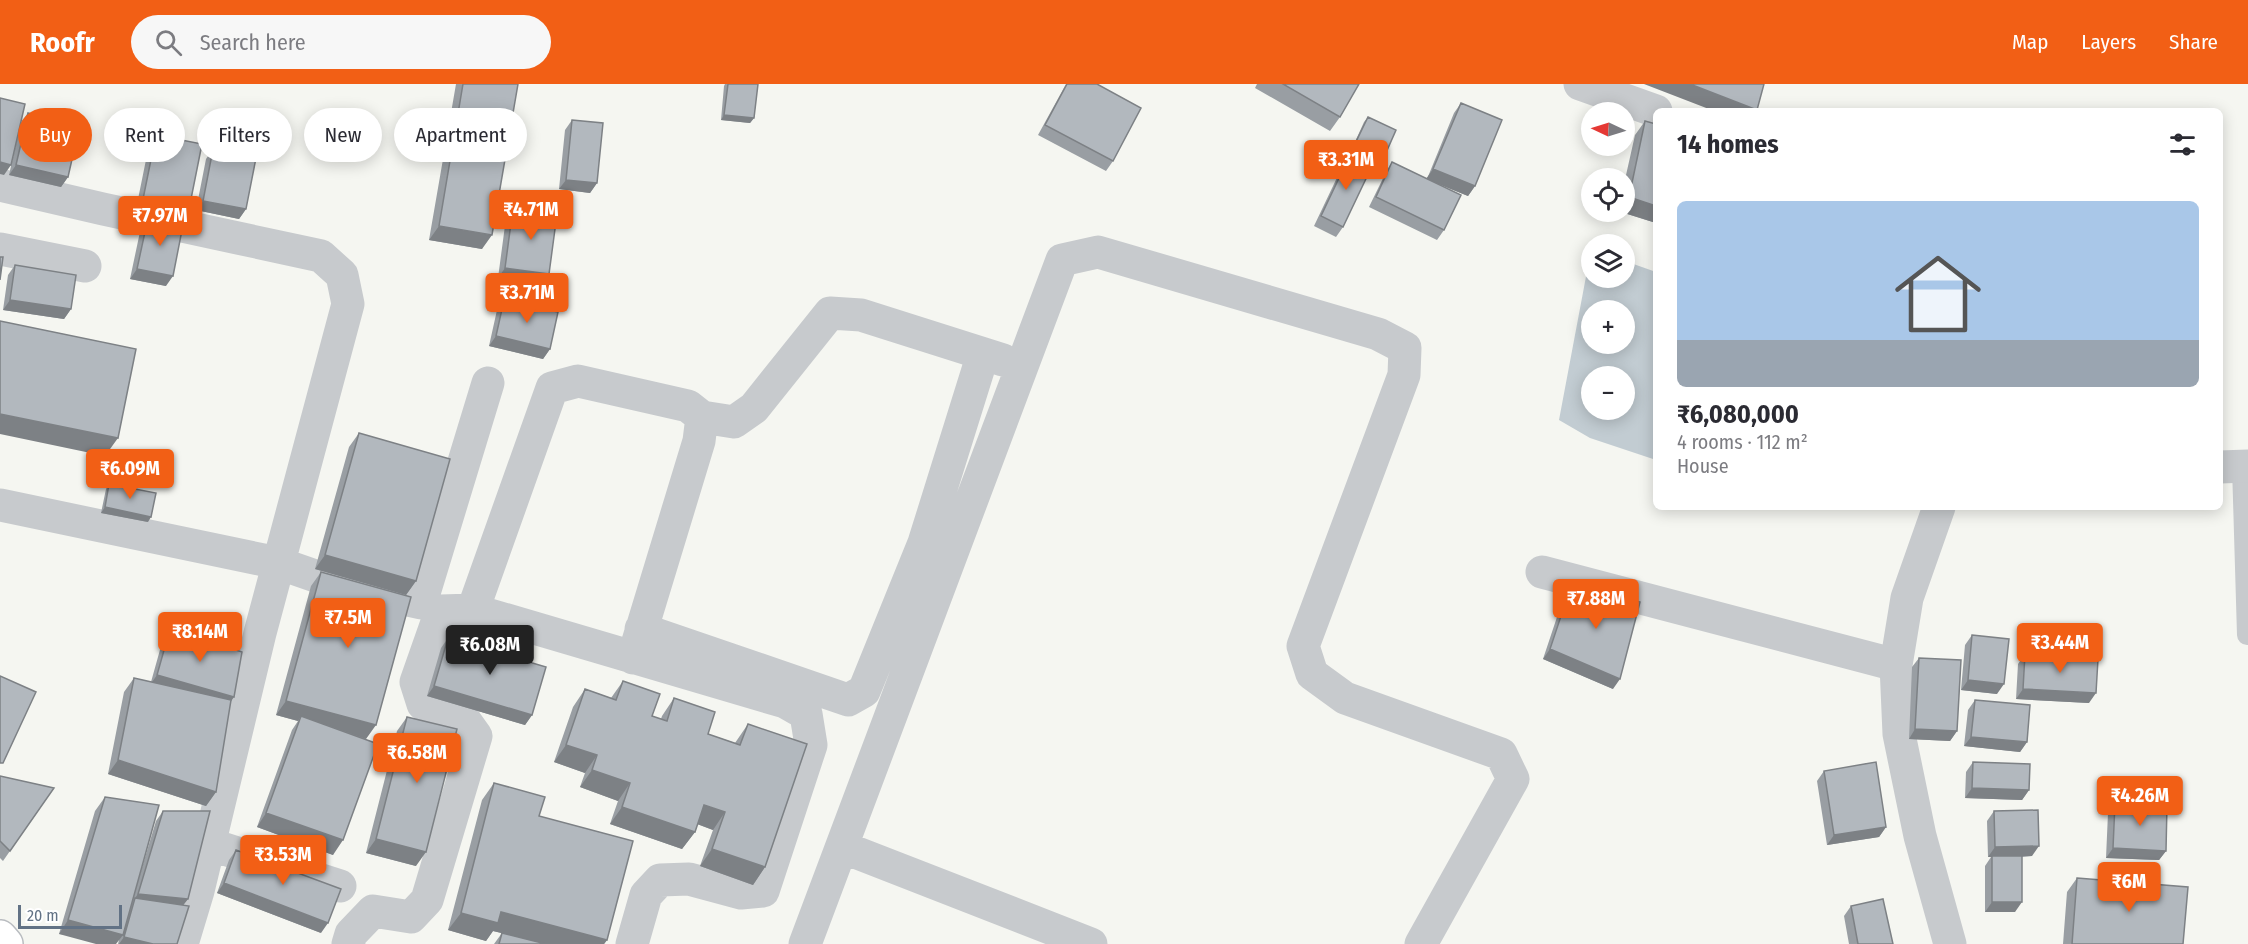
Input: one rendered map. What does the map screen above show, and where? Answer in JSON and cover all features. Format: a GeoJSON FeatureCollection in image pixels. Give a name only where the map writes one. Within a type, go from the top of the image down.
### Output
{"type":"FeatureCollection","features":[{"type":"Feature","properties":{"kind":"main road"},"geometry":{"type":"LineString","coordinates":[[0,937],[6,944]]}},
{"type":"Feature","properties":{"kind":"street"},"geometry":{"type":"LineString","coordinates":[[1580,84],[1653,110]]}},
{"type":"Feature","properties":{"kind":"street"},"geometry":{"type":"LineString","coordinates":[[0,185],[321,256],[342,275],[348,304],[278,563],[182,944]]}},
{"type":"Feature","properties":{"kind":"street"},"geometry":{"type":"LineString","coordinates":[[0,249],[85,266]]}},
{"type":"Feature","properties":{"kind":"street"},"geometry":{"type":"LineString","coordinates":[[805,944],[1062,260],[1098,252],[1378,334],[1406,348],[1404,375],[1303,646],[1312,674],[1345,698],[1501,754],[1513,779],[1421,944]]}},
{"type":"Feature","properties":{"kind":"street"},"geometry":{"type":"LineString","coordinates":[[473,610],[552,388],[578,381],[688,406],[702,417],[734,422],[753,408],[830,313],[861,315],[1021,366]]}},
{"type":"Feature","properties":{"kind":"street"},"geometry":{"type":"LineString","coordinates":[[348,944],[351,934],[373,911],[411,917],[427,900],[476,736],[466,722],[444,717],[423,704],[416,682],[441,611],[473,610],[637,643],[848,700],[864,691],[924,543],[983,354]]}},
{"type":"Feature","properties":{"kind":"street"},"geometry":{"type":"LineString","coordinates":[[0,505],[278,563],[344,586],[421,603],[488,382]]}},
{"type":"Feature","properties":{"kind":"street"},"geometry":{"type":"LineString","coordinates":[[637,643],[699,441],[702,417]]}},
{"type":"Feature","properties":{"kind":"street"},"geometry":{"type":"LineString","coordinates":[[1938,510],[1907,598],[1896,665],[1899,734],[1920,836],[1950,944]]}},
{"type":"Feature","properties":{"kind":"street"},"geometry":{"type":"LineString","coordinates":[[1542,572],[1896,665]]}},
{"type":"Feature","properties":{"kind":"street"},"geometry":{"type":"LineString","coordinates":[[632,944],[646,895],[660,880],[690,879],[741,893],[763,891],[811,745],[806,714],[785,702],[637,643]]}},
{"type":"Feature","properties":{"kind":"street"},"geometry":{"type":"LineString","coordinates":[[209,844],[340,886]]}},
{"type":"Feature","properties":{"kind":"street"},"geometry":{"type":"LineString","coordinates":[[842,847],[1091,944]]}},
{"type":"Feature","properties":{"kind":"lane"},"geometry":{"type":"LineString","coordinates":[[2237,467],[2247,635]]}},
{"type":"Feature","properties":{"kind":"shaded area"},"geometry":{"type":"Polygon","coordinates":[[[1635,265],[1653,271],[1653,459],[1590,438],[1559,420],[1581,303],[1581,354],[1635,354],[1635,300],[1582,300],[1584,288],[1635,288],[1635,265]]]}},
{"type":"Feature","properties":{"kind":"building"},"geometry":{"type":"Polygon","coordinates":[[[463,84],[518,84],[514,108],[459,108],[463,84]]]}},
{"type":"Feature","properties":{"kind":"building"},"geometry":{"type":"Polygon","coordinates":[[[728,84],[758,84],[754,118],[724,115],[728,84]]]}},
{"type":"Feature","properties":{"kind":"building"},"geometry":{"type":"Polygon","coordinates":[[[1067,84],[1097,84],[1141,108],[1113,161],[1045,125],[1067,84]]]}},
{"type":"Feature","properties":{"kind":"building"},"geometry":{"type":"Polygon","coordinates":[[[1283,84],[1359,84],[1340,117],[1283,84]]]}},
{"type":"Feature","properties":{"kind":"building"},"geometry":{"type":"Polygon","coordinates":[[[1690,84],[1764,84],[1758,108],[1752,108],[1690,84]]]}},
{"type":"Feature","properties":{"kind":"building"},"geometry":{"type":"Polygon","coordinates":[[[0,98],[25,104],[24,108],[18,108],[18,134],[11,165],[0,162],[0,98]]]}},
{"type":"Feature","properties":{"kind":"building"},"geometry":{"type":"Polygon","coordinates":[[[1461,103],[1502,120],[1475,186],[1433,169],[1461,103]]]}},
{"type":"Feature","properties":{"kind":"building"},"geometry":{"type":"Polygon","coordinates":[[[1368,117],[1396,130],[1381,164],[1352,150],[1368,117]]]}},
{"type":"Feature","properties":{"kind":"building"},"geometry":{"type":"Polygon","coordinates":[[[572,120],[603,123],[597,183],[566,180],[572,120]]]}},
{"type":"Feature","properties":{"kind":"building"},"geometry":{"type":"Polygon","coordinates":[[[1645,121],[1653,123],[1653,205],[1635,199],[1635,168],[1645,121]]]}},
{"type":"Feature","properties":{"kind":"building"},"geometry":{"type":"Polygon","coordinates":[[[185,141],[197,143],[198,162],[189,209],[143,199],[151,162],[185,162],[185,141]]]}},
{"type":"Feature","properties":{"kind":"building"},"geometry":{"type":"Polygon","coordinates":[[[1350,155],[1372,166],[1343,227],[1321,216],[1350,155]]]}},
{"type":"Feature","properties":{"kind":"building"},"geometry":{"type":"Polygon","coordinates":[[[18,156],[18,162],[71,162],[68,177],[16,165],[18,156]]]}},
{"type":"Feature","properties":{"kind":"building"},"geometry":{"type":"Polygon","coordinates":[[[210,162],[255,162],[246,209],[203,201],[210,162]]]}},
{"type":"Feature","properties":{"kind":"building"},"geometry":{"type":"Polygon","coordinates":[[[450,162],[505,162],[492,235],[439,226],[450,162]]]}},
{"type":"Feature","properties":{"kind":"building"},"geometry":{"type":"Polygon","coordinates":[[[1392,162],[1461,195],[1444,230],[1376,197],[1392,162]]]}},
{"type":"Feature","properties":{"kind":"building"},"geometry":{"type":"Polygon","coordinates":[[[513,208],[557,214],[549,274],[505,268],[513,208]]]}},
{"type":"Feature","properties":{"kind":"building"},"geometry":{"type":"Polygon","coordinates":[[[148,218],[183,225],[173,276],[137,269],[148,218]]]}},
{"type":"Feature","properties":{"kind":"building"},"geometry":{"type":"Polygon","coordinates":[[[0,257],[3,257],[0,280],[0,257]]]}},
{"type":"Feature","properties":{"kind":"building"},"geometry":{"type":"Polygon","coordinates":[[[15,265],[76,275],[71,309],[10,300],[15,265]]]}},
{"type":"Feature","properties":{"kind":"building"},"geometry":{"type":"Polygon","coordinates":[[[504,300],[558,312],[550,349],[496,336],[504,300]]]}},
{"type":"Feature","properties":{"kind":"building"},"geometry":{"type":"Polygon","coordinates":[[[0,321],[136,349],[118,438],[0,414],[0,321]]]}},
{"type":"Feature","properties":{"kind":"building"},"geometry":{"type":"Polygon","coordinates":[[[359,433],[450,459],[416,581],[325,555],[359,433]]]}},
{"type":"Feature","properties":{"kind":"building"},"geometry":{"type":"Polygon","coordinates":[[[109,484],[156,493],[151,517],[105,507],[109,484]]]}},
{"type":"Feature","properties":{"kind":"building"},"geometry":{"type":"Polygon","coordinates":[[[321,572],[411,597],[376,725],[286,701],[321,572]]]}},
{"type":"Feature","properties":{"kind":"building"},"geometry":{"type":"Polygon","coordinates":[[[1571,586],[1640,602],[1620,679],[1550,649],[1571,586]]]}},
{"type":"Feature","properties":{"kind":"building"},"geometry":{"type":"Polygon","coordinates":[[[170,629],[242,652],[234,697],[157,675],[170,629]]]}},
{"type":"Feature","properties":{"kind":"building"},"geometry":{"type":"Polygon","coordinates":[[[1972,635],[2009,639],[2004,684],[1968,680],[1972,635]]]}},
{"type":"Feature","properties":{"kind":"building"},"geometry":{"type":"Polygon","coordinates":[[[448,638],[546,667],[532,715],[434,686],[448,638]]]}},
{"type":"Feature","properties":{"kind":"building"},"geometry":{"type":"Polygon","coordinates":[[[2025,654],[2098,659],[2096,693],[2023,689],[2025,654]]]}},
{"type":"Feature","properties":{"kind":"building"},"geometry":{"type":"Polygon","coordinates":[[[1919,658],[1961,660],[1957,731],[1915,729],[1919,658]]]}},
{"type":"Feature","properties":{"kind":"building"},"geometry":{"type":"Polygon","coordinates":[[[0,676],[36,692],[3,763],[0,763],[0,676]]]}},
{"type":"Feature","properties":{"kind":"building"},"geometry":{"type":"Polygon","coordinates":[[[134,678],[231,700],[216,792],[118,760],[134,678]]]}},
{"type":"Feature","properties":{"kind":"building"},"geometry":{"type":"Polygon","coordinates":[[[623,681],[660,694],[652,716],[667,721],[674,698],[715,712],[708,734],[740,745],[748,724],[807,744],[765,867],[712,849],[725,812],[704,805],[695,832],[622,807],[630,783],[592,770],[597,755],[566,745],[585,689],[616,700],[623,681]]]}},
{"type":"Feature","properties":{"kind":"building"},"geometry":{"type":"Polygon","coordinates":[[[1975,700],[2030,705],[2027,742],[1971,737],[1975,700]]]}},
{"type":"Feature","properties":{"kind":"building"},"geometry":{"type":"Polygon","coordinates":[[[301,716],[378,744],[343,840],[266,813],[301,716]]]}},
{"type":"Feature","properties":{"kind":"building"},"geometry":{"type":"Polygon","coordinates":[[[407,717],[457,729],[426,852],[376,839],[407,717]]]}},
{"type":"Feature","properties":{"kind":"building"},"geometry":{"type":"Polygon","coordinates":[[[1876,762],[1886,827],[1834,835],[1824,771],[1876,762]]]}},
{"type":"Feature","properties":{"kind":"building"},"geometry":{"type":"Polygon","coordinates":[[[1973,762],[2030,764],[2029,790],[1972,788],[1973,762]]]}},
{"type":"Feature","properties":{"kind":"building"},"geometry":{"type":"Polygon","coordinates":[[[0,776],[54,788],[10,851],[0,841],[0,776]]]}},
{"type":"Feature","properties":{"kind":"building"},"geometry":{"type":"Polygon","coordinates":[[[494,783],[545,797],[539,816],[633,841],[607,940],[501,912],[498,923],[461,913],[494,783]]]}},
{"type":"Feature","properties":{"kind":"building"},"geometry":{"type":"Polygon","coordinates":[[[105,797],[159,805],[123,935],[68,920],[105,797]]]}},
{"type":"Feature","properties":{"kind":"building"},"geometry":{"type":"Polygon","coordinates":[[[2115,803],[2167,805],[2166,851],[2113,848],[2115,803]]]}},
{"type":"Feature","properties":{"kind":"building"},"geometry":{"type":"Polygon","coordinates":[[[2038,810],[2039,846],[1995,847],[1994,811],[2038,810]]]}},
{"type":"Feature","properties":{"kind":"building"},"geometry":{"type":"Polygon","coordinates":[[[163,811],[210,811],[188,899],[138,894],[163,811]]]}},
{"type":"Feature","properties":{"kind":"building"},"geometry":{"type":"Polygon","coordinates":[[[236,850],[341,889],[328,923],[224,883],[236,850]]]}},
{"type":"Feature","properties":{"kind":"building"},"geometry":{"type":"Polygon","coordinates":[[[1992,856],[2022,856],[2022,902],[1992,902],[1992,856]]]}},
{"type":"Feature","properties":{"kind":"building"},"geometry":{"type":"Polygon","coordinates":[[[2077,878],[2188,887],[2183,944],[2072,944],[2077,878]]]}},
{"type":"Feature","properties":{"kind":"building"},"geometry":{"type":"Polygon","coordinates":[[[135,898],[189,906],[177,944],[153,944],[124,937],[135,898]]]}},
{"type":"Feature","properties":{"kind":"building"},"geometry":{"type":"Polygon","coordinates":[[[1883,899],[1893,944],[1858,944],[1851,906],[1883,899]]]}},
{"type":"Feature","properties":{"kind":"building"},"geometry":{"type":"Polygon","coordinates":[[[502,933],[546,944],[499,944],[502,933]]]}}]}
